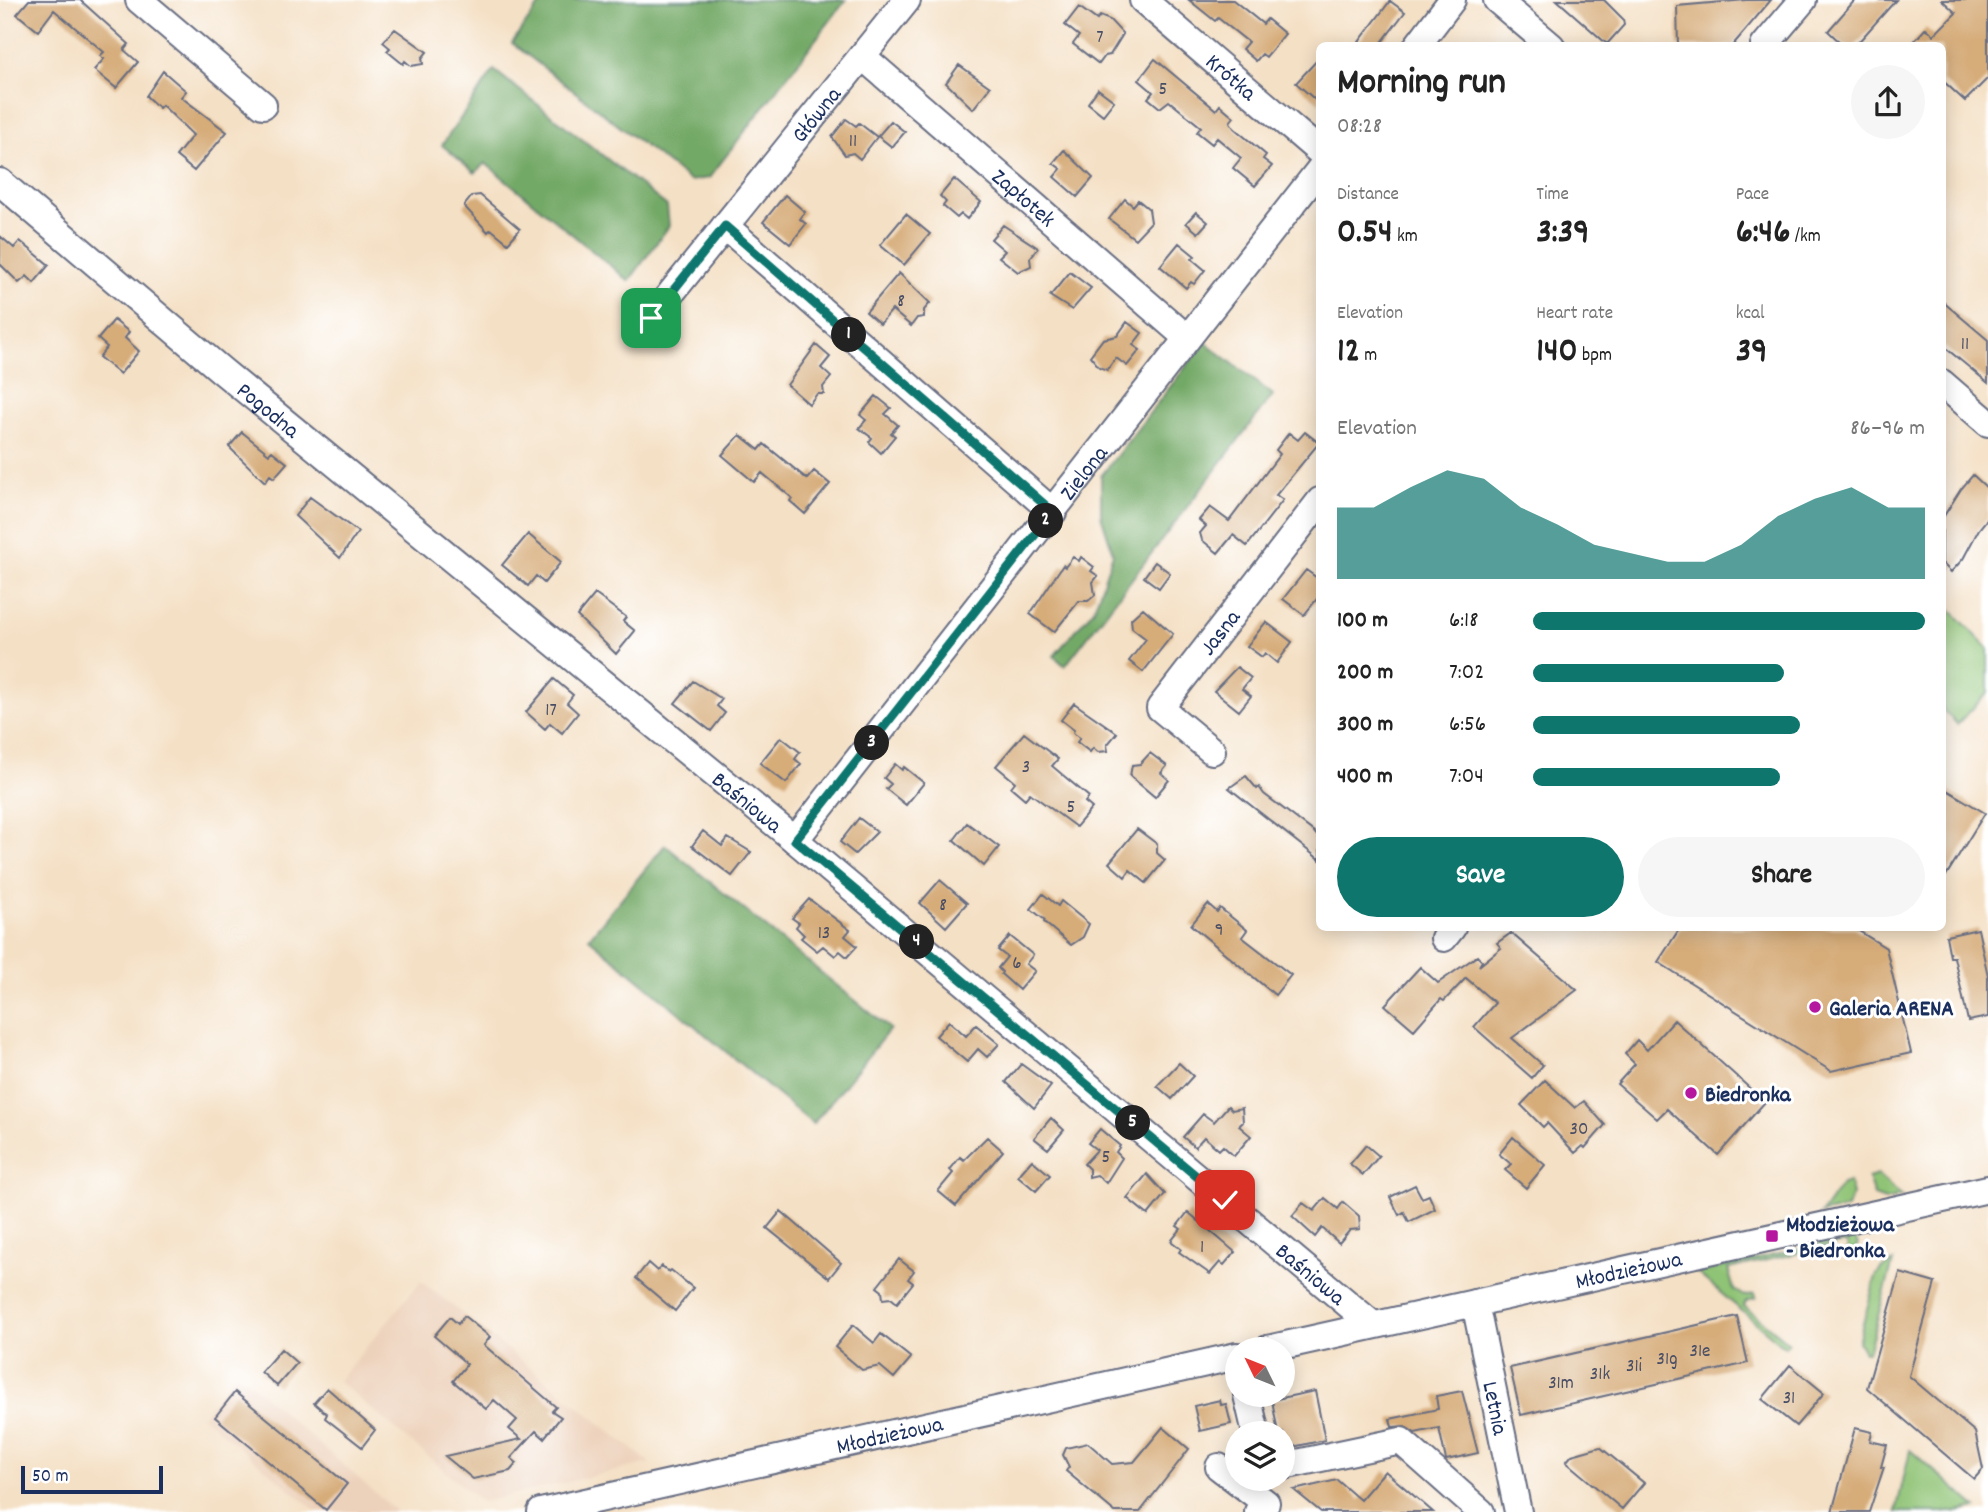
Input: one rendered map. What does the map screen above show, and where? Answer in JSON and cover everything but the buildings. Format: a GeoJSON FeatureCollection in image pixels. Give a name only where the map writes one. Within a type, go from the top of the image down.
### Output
{"type":"FeatureCollection","features":[{"type":"Feature","properties":{"kind":"street"},"geometry":{"type":"LineString","coordinates":[[139,0],[262,105]]}},
{"type":"Feature","properties":{"kind":"street","name":"Główna"},"geometry":{"type":"LineString","coordinates":[[651,318],[907,0]]}},
{"type":"Feature","properties":{"kind":"street","name":"Krótka"},"geometry":{"type":"LineString","coordinates":[[1143,0],[1316,149]]}},
{"type":"Feature","properties":{"kind":"street"},"geometry":{"type":"LineString","coordinates":[[1420,42],[1452,0]]}},
{"type":"Feature","properties":{"kind":"street"},"geometry":{"type":"LineString","coordinates":[[1497,0],[1546,42]]}},
{"type":"Feature","properties":{"kind":"street"},"geometry":{"type":"LineString","coordinates":[[1767,42],[1803,0]]}},
{"type":"Feature","properties":{"kind":"street","name":"Zapłotek"},"geometry":{"type":"LineString","coordinates":[[862,56],[1187,338]]}},
{"type":"Feature","properties":{"kind":"street","name":"Zielona"},"geometry":{"type":"LineString","coordinates":[[795,840],[1316,174]]}},
{"type":"Feature","properties":{"kind":"street","name":"Pogodna"},"geometry":{"type":"LineString","coordinates":[[0,182],[221,370],[540,632]]}},
{"type":"Feature","properties":{"kind":"street"},"geometry":{"type":"LineString","coordinates":[[725,226],[1053,512]]}},
{"type":"Feature","properties":{"kind":"street"},"geometry":{"type":"LineString","coordinates":[[1946,386],[1988,423]]}},
{"type":"Feature","properties":{"kind":"street","name":"Jasna"},"geometry":{"type":"LineString","coordinates":[[1212,751],[1160,708],[1316,506]]}},
{"type":"Feature","properties":{"kind":"street","name":"Baśniowa"},"geometry":{"type":"LineString","coordinates":[[540,632],[795,840],[1373,1325]]}},
{"type":"Feature","properties":{"kind":"street","name":"Młodzieżowa"},"geometry":{"type":"LineString","coordinates":[[1295,1343],[1988,1189]]}},
{"type":"Feature","properties":{"kind":"street","name":"Letnia"},"geometry":{"type":"LineString","coordinates":[[1475,1303],[1518,1512]]}},
{"type":"Feature","properties":{"kind":"street","name":"Młodzieżowa"},"geometry":{"type":"LineString","coordinates":[[541,1512],[1225,1359]]}},
{"type":"Feature","properties":{"kind":"street"},"geometry":{"type":"LineString","coordinates":[[1295,1463],[1401,1441],[1481,1512]]}},
{"type":"Feature","properties":{"kind":"street"},"geometry":{"type":"LineString","coordinates":[[1219,1467],[1267,1501]]}},
{"type":"Feature","properties":{"kind":"shaded area"},"geometry":{"type":"Polygon","coordinates":[[[421,1281],[650,1463],[482,1502],[338,1381],[421,1281]]]}},
{"type":"Feature","properties":{"kind":"shaded area"},"geometry":{"type":"Polygon","coordinates":[[[236,1373],[397,1512],[317,1512],[202,1416],[236,1373]]]}},
{"type":"Feature","properties":{"kind":"green space"},"geometry":{"type":"Polygon","coordinates":[[[543,0],[846,0],[709,178],[690,181],[512,43],[543,0]]]}},
{"type":"Feature","properties":{"kind":"green space"},"geometry":{"type":"Polygon","coordinates":[[[494,70],[667,206],[669,226],[629,281],[485,163],[475,173],[442,145],[494,70]]]}},
{"type":"Feature","properties":{"kind":"green space"},"geometry":{"type":"Polygon","coordinates":[[[1205,342],[1273,395],[1065,666],[1054,656],[1094,609],[1113,553],[1101,515],[1101,476],[1205,342]]]}},
{"type":"Feature","properties":{"kind":"green space"},"geometry":{"type":"Polygon","coordinates":[[[1946,605],[1988,648],[1988,693],[1957,724],[1946,713],[1946,605]]]}},
{"type":"Feature","properties":{"kind":"green space"},"geometry":{"type":"Polygon","coordinates":[[[665,845],[890,1029],[813,1124],[589,938],[665,845]]]}},
{"type":"Feature","properties":{"kind":"green space"},"geometry":{"type":"Polygon","coordinates":[[[1878,1175],[1901,1196],[1885,1200],[1874,1196],[1868,1178],[1878,1175]]]}},
{"type":"Feature","properties":{"kind":"green space"},"geometry":{"type":"Polygon","coordinates":[[[1849,1182],[1852,1195],[1847,1208],[1821,1214],[1842,1184],[1849,1182]]]}},
{"type":"Feature","properties":{"kind":"green space"},"geometry":{"type":"Polygon","coordinates":[[[1854,1236],[1858,1245],[1850,1255],[1846,1242],[1728,1269],[1734,1290],[1744,1296],[1754,1294],[1756,1298],[1746,1301],[1744,1306],[1789,1343],[1785,1347],[1697,1273],[1854,1236]]]}},
{"type":"Feature","properties":{"kind":"green space"},"geometry":{"type":"Polygon","coordinates":[[[1893,1262],[1868,1352],[1864,1352],[1858,1342],[1876,1276],[1881,1269],[1893,1262]]]}},
{"type":"Feature","properties":{"kind":"green space"},"geometry":{"type":"Polygon","coordinates":[[[1910,1450],[1977,1508],[1957,1512],[1896,1512],[1910,1450]]]}},
{"type":"Feature","properties":{"kind":"place","name":"Galeria ARENA"},"geometry":{"type":"Point","coordinates":[1815,1007]}},
{"type":"Feature","properties":{"kind":"place","name":"Biedronka"},"geometry":{"type":"Point","coordinates":[1691,1093]}},
{"type":"Feature","properties":{"kind":"place","name":"Młodzieżowa - Biedronka"},"geometry":{"type":"Point","coordinates":[1772,1236]}},
{"type":"Feature","properties":{"kind":"route"},"geometry":{"type":"LineString","coordinates":[[651,318],[725,226],[1053,512],[795,840],[1225,1200]]}}]}
